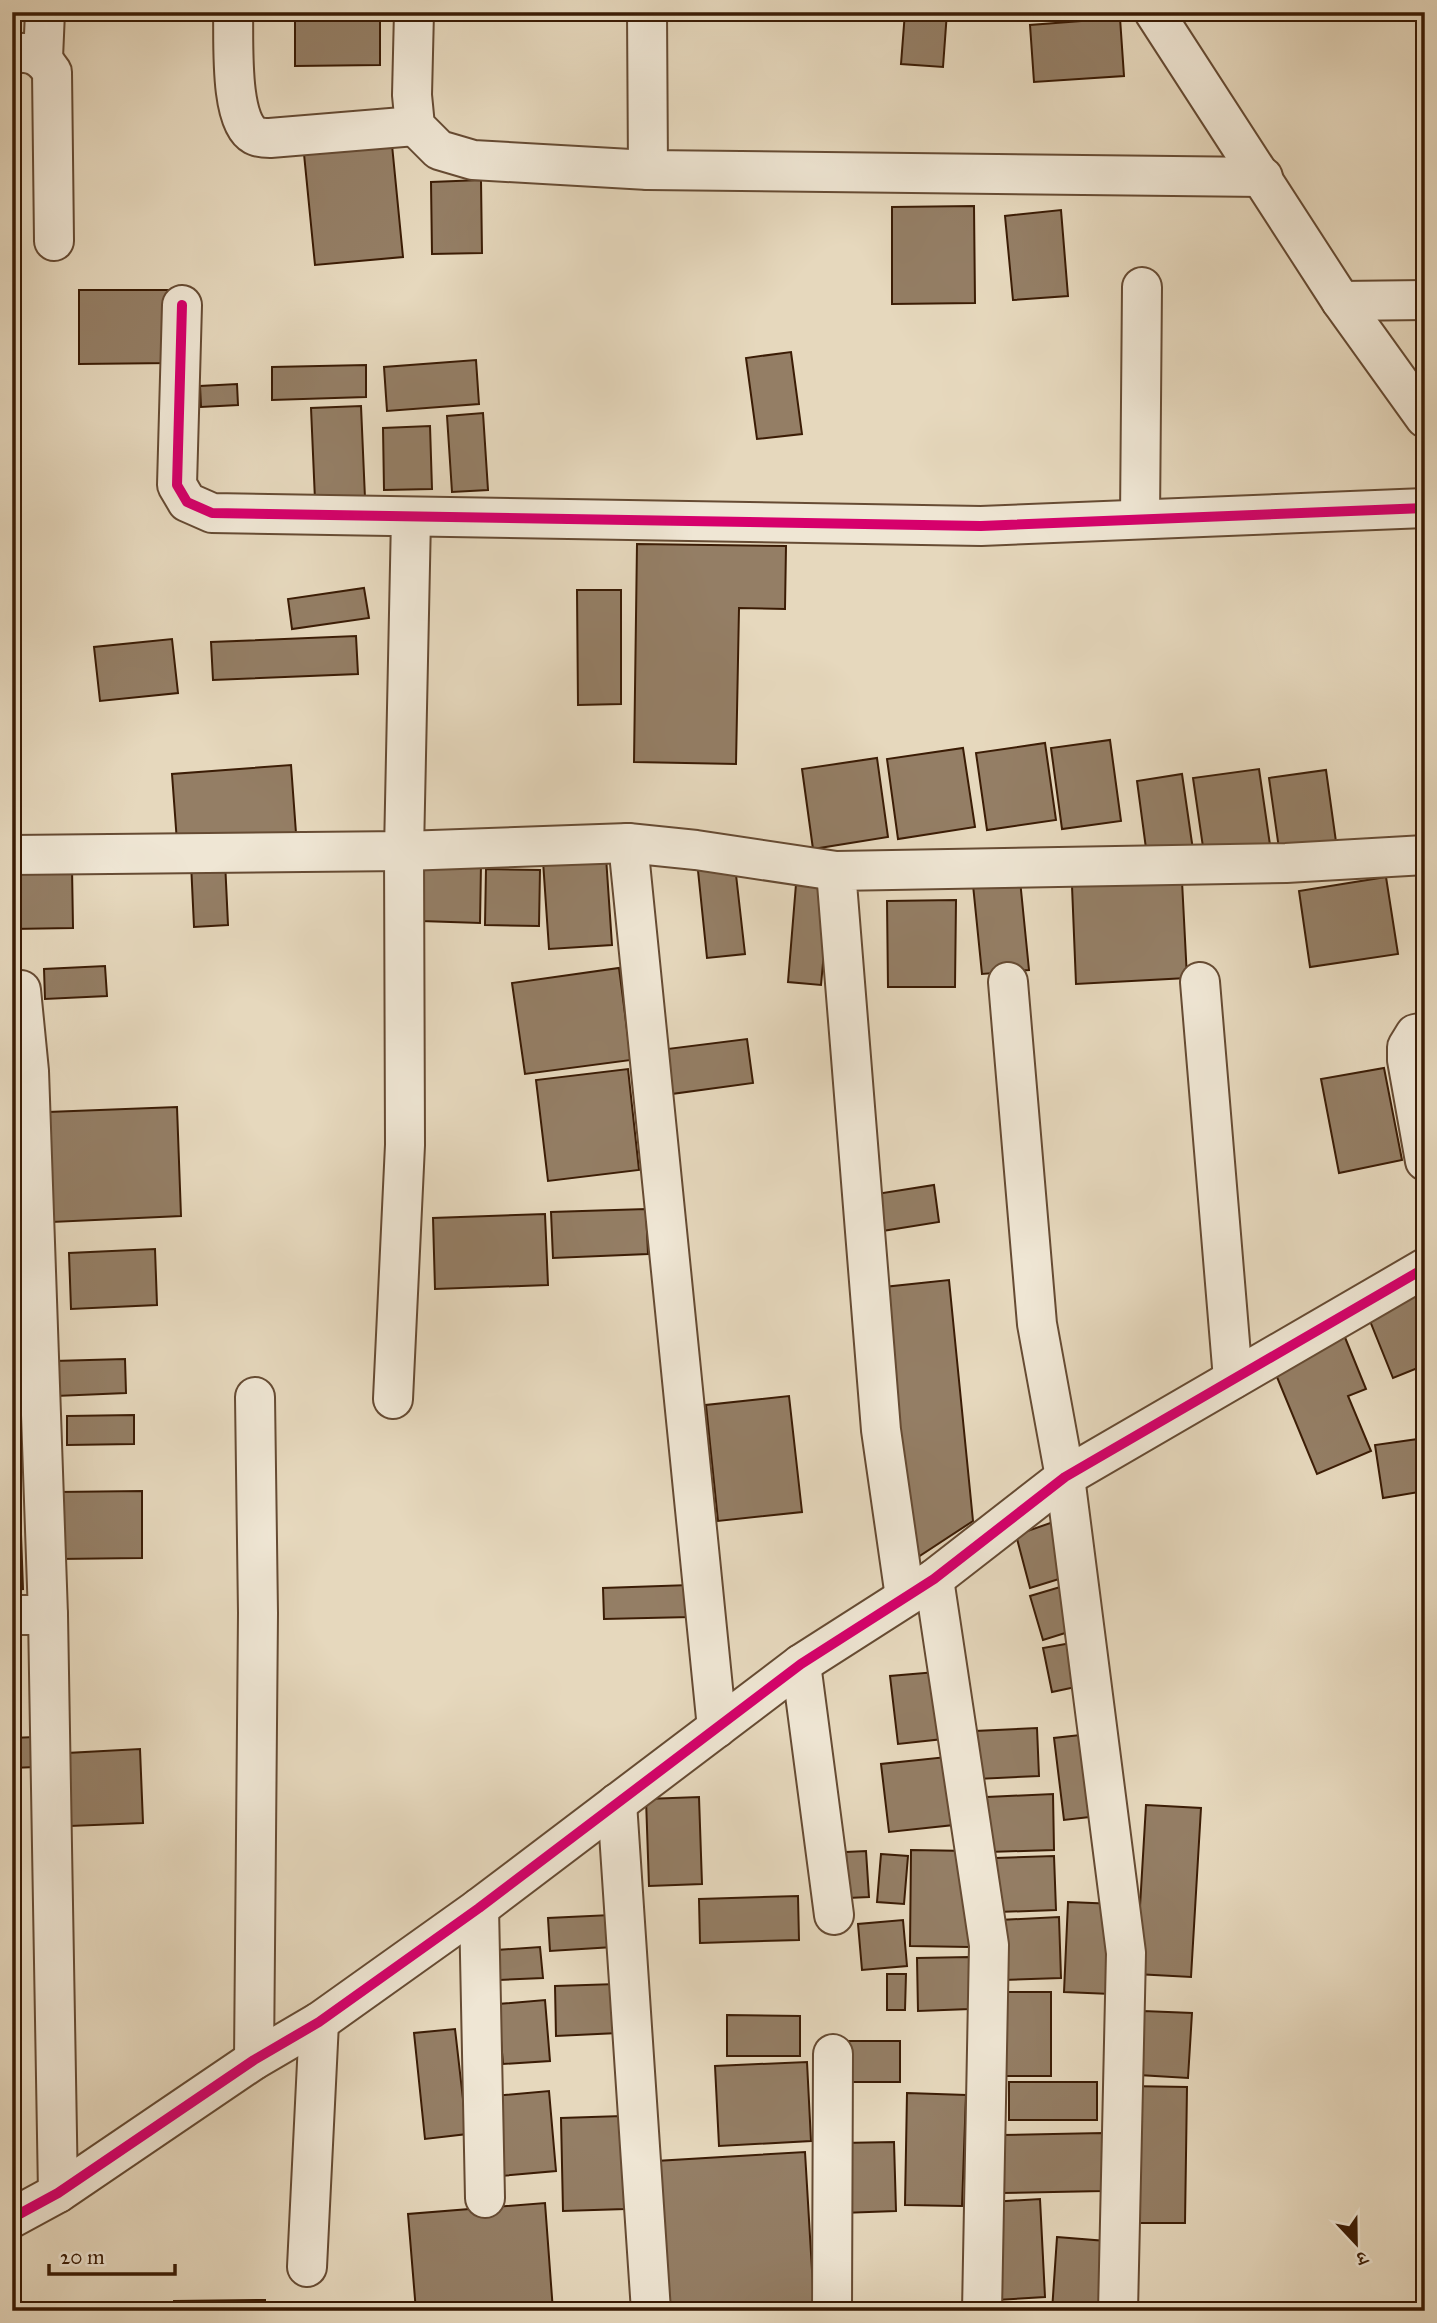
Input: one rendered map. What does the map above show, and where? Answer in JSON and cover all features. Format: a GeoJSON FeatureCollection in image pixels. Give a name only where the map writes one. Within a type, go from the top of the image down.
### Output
{"type":"FeatureCollection","features":[{"type":"Feature","properties":{"kind":"street"},"geometry":{"type":"LineString","coordinates":[[45,12],[28,56],[52,72],[54,242]]}},
{"type":"Feature","properties":{"kind":"street"},"geometry":{"type":"LineString","coordinates":[[233,12],[236,99],[243,124],[254,135],[270,138],[415,126]]}},
{"type":"Feature","properties":{"kind":"street"},"geometry":{"type":"LineString","coordinates":[[414,12],[412,95],[415,126],[439,150],[473,160],[648,170],[1263,177]]}},
{"type":"Feature","properties":{"kind":"street"},"geometry":{"type":"LineString","coordinates":[[647,12],[648,170]]}},
{"type":"Feature","properties":{"kind":"street"},"geometry":{"type":"LineString","coordinates":[[1154,12],[1263,177],[1340,301],[1425,418]]}},
{"type":"Feature","properties":{"kind":"street"},"geometry":{"type":"LineString","coordinates":[[1140,519],[1142,287]]}},
{"type":"Feature","properties":{"kind":"street"},"geometry":{"type":"LineString","coordinates":[[1340,301],[1425,300]]}},
{"type":"Feature","properties":{"kind":"street"},"geometry":{"type":"LineString","coordinates":[[182,305],[177,485],[187,502],[212,513],[981,526],[1425,508]]}},
{"type":"Feature","properties":{"kind":"street"},"geometry":{"type":"LineString","coordinates":[[393,1399],[405,1172],[404,851],[411,518]]}},
{"type":"Feature","properties":{"kind":"street"},"geometry":{"type":"LineString","coordinates":[[628,844],[717,1728]]}},
{"type":"Feature","properties":{"kind":"street"},"geometry":{"type":"LineString","coordinates":[[12,855],[404,851],[628,844],[696,850],[836,871],[1286,863],[1425,855]]}},
{"type":"Feature","properties":{"kind":"street"},"geometry":{"type":"LineString","coordinates":[[836,871],[881,1430],[919,1588],[989,1945],[982,2311]]}},
{"type":"Feature","properties":{"kind":"street"},"geometry":{"type":"LineString","coordinates":[[1009,982],[1037,1324],[1065,1477],[1126,1953],[1118,2311]]}},
{"type":"Feature","properties":{"kind":"street"},"geometry":{"type":"LineString","coordinates":[[1200,982],[1233,1379]]}},
{"type":"Feature","properties":{"kind":"street"},"geometry":{"type":"LineString","coordinates":[[21,990],[29,1071],[30,1615],[58,2193]]}},
{"type":"Feature","properties":{"kind":"street"},"geometry":{"type":"LineString","coordinates":[[1425,1032],[1415,1034],[1407,1047],[1407,1060],[1425,1161]]}},
{"type":"Feature","properties":{"kind":"street"},"geometry":{"type":"LineString","coordinates":[[12,2218],[58,2193],[254,2060],[318,2022],[479,1908],[801,1664],[919,1588],[1065,1477],[1425,1268]]}},
{"type":"Feature","properties":{"kind":"street"},"geometry":{"type":"LineString","coordinates":[[254,2060],[258,1627],[255,1397]]}},
{"type":"Feature","properties":{"kind":"street"},"geometry":{"type":"LineString","coordinates":[[801,1664],[834,1915]]}},
{"type":"Feature","properties":{"kind":"street"},"geometry":{"type":"LineString","coordinates":[[617,1803],[651,2311]]}},
{"type":"Feature","properties":{"kind":"street"},"geometry":{"type":"LineString","coordinates":[[479,1908],[485,2198]]}},
{"type":"Feature","properties":{"kind":"street"},"geometry":{"type":"LineString","coordinates":[[307,2267],[318,2022]]}},
{"type":"Feature","properties":{"kind":"street"},"geometry":{"type":"LineString","coordinates":[[832,2311],[833,2054]]}},
{"type":"Feature","properties":{"kind":"building"},"geometry":{"type":"Polygon","coordinates":[[[295,12],[380,12],[380,65],[295,66],[295,12]]]}},
{"type":"Feature","properties":{"kind":"building"},"geometry":{"type":"Polygon","coordinates":[[[905,12],[947,12],[943,67],[901,64],[905,12]]]}},
{"type":"Feature","properties":{"kind":"building"},"geometry":{"type":"Polygon","coordinates":[[[1120,18],[1124,76],[1034,82],[1030,25],[1120,18]]]}},
{"type":"Feature","properties":{"kind":"building"},"geometry":{"type":"Polygon","coordinates":[[[392,145],[403,257],[315,265],[304,154],[392,145]]]}},
{"type":"Feature","properties":{"kind":"building"},"geometry":{"type":"Polygon","coordinates":[[[481,180],[482,253],[432,254],[431,182],[481,180]]]}},
{"type":"Feature","properties":{"kind":"building"},"geometry":{"type":"Polygon","coordinates":[[[974,206],[975,303],[892,304],[892,207],[974,206]]]}},
{"type":"Feature","properties":{"kind":"building"},"geometry":{"type":"Polygon","coordinates":[[[1061,210],[1068,296],[1013,300],[1005,216],[1061,210]]]}},
{"type":"Feature","properties":{"kind":"building"},"geometry":{"type":"Polygon","coordinates":[[[79,290],[171,290],[172,363],[79,364],[79,290]]]}},
{"type":"Feature","properties":{"kind":"building"},"geometry":{"type":"Polygon","coordinates":[[[791,352],[802,434],[757,439],[746,358],[791,352]]]}},
{"type":"Feature","properties":{"kind":"building"},"geometry":{"type":"Polygon","coordinates":[[[476,360],[479,404],[387,411],[384,367],[476,360]]]}},
{"type":"Feature","properties":{"kind":"building"},"geometry":{"type":"Polygon","coordinates":[[[366,365],[366,397],[272,400],[272,367],[366,365]]]}},
{"type":"Feature","properties":{"kind":"building"},"geometry":{"type":"Polygon","coordinates":[[[237,384],[238,405],[201,407],[200,386],[237,384]]]}},
{"type":"Feature","properties":{"kind":"building"},"geometry":{"type":"Polygon","coordinates":[[[361,406],[365,498],[315,500],[311,408],[361,406]]]}},
{"type":"Feature","properties":{"kind":"building"},"geometry":{"type":"Polygon","coordinates":[[[483,413],[488,490],[452,492],[447,416],[483,413]]]}},
{"type":"Feature","properties":{"kind":"building"},"geometry":{"type":"Polygon","coordinates":[[[430,426],[432,489],[384,490],[383,428],[430,426]]]}},
{"type":"Feature","properties":{"kind":"building"},"geometry":{"type":"Polygon","coordinates":[[[637,544],[786,546],[785,609],[739,608],[736,764],[634,762],[637,544]]]}},
{"type":"Feature","properties":{"kind":"building"},"geometry":{"type":"Polygon","coordinates":[[[364,588],[369,618],[292,629],[288,599],[364,588]]]}},
{"type":"Feature","properties":{"kind":"building"},"geometry":{"type":"Polygon","coordinates":[[[577,590],[621,590],[621,704],[578,705],[577,590]]]}},
{"type":"Feature","properties":{"kind":"building"},"geometry":{"type":"Polygon","coordinates":[[[356,636],[358,674],[213,680],[211,642],[356,636]]]}},
{"type":"Feature","properties":{"kind":"building"},"geometry":{"type":"Polygon","coordinates":[[[172,639],[178,693],[100,701],[94,647],[172,639]]]}},
{"type":"Feature","properties":{"kind":"building"},"geometry":{"type":"Polygon","coordinates":[[[1110,740],[1121,821],[1062,829],[1051,748],[1110,740]]]}},
{"type":"Feature","properties":{"kind":"building"},"geometry":{"type":"Polygon","coordinates":[[[1045,743],[1056,820],[987,830],[976,753],[1045,743]]]}},
{"type":"Feature","properties":{"kind":"building"},"geometry":{"type":"Polygon","coordinates":[[[963,748],[975,827],[898,839],[887,759],[963,748]]]}},
{"type":"Feature","properties":{"kind":"building"},"geometry":{"type":"Polygon","coordinates":[[[877,758],[888,837],[813,849],[802,769],[877,758]]]}},
{"type":"Feature","properties":{"kind":"building"},"geometry":{"type":"Polygon","coordinates":[[[291,765],[296,833],[177,842],[172,774],[291,765]]]}},
{"type":"Feature","properties":{"kind":"building"},"geometry":{"type":"Polygon","coordinates":[[[1259,769],[1270,845],[1204,854],[1193,778],[1259,769]]]}},
{"type":"Feature","properties":{"kind":"building"},"geometry":{"type":"Polygon","coordinates":[[[1326,770],[1337,849],[1280,856],[1269,778],[1326,770]]]}},
{"type":"Feature","properties":{"kind":"building"},"geometry":{"type":"Polygon","coordinates":[[[1182,774],[1193,850],[1147,856],[1137,781],[1182,774]]]}},
{"type":"Feature","properties":{"kind":"building"},"geometry":{"type":"Polygon","coordinates":[[[606,857],[612,945],[549,949],[543,861],[606,857]]]}},
{"type":"Feature","properties":{"kind":"building"},"geometry":{"type":"Polygon","coordinates":[[[734,857],[745,954],[707,958],[697,861],[734,857]]]}},
{"type":"Feature","properties":{"kind":"building"},"geometry":{"type":"Polygon","coordinates":[[[225,861],[228,925],[194,927],[191,863],[225,861]]]}},
{"type":"Feature","properties":{"kind":"building"},"geometry":{"type":"Polygon","coordinates":[[[423,862],[481,864],[480,923],[421,921],[423,862]]]}},
{"type":"Feature","properties":{"kind":"building"},"geometry":{"type":"Polygon","coordinates":[[[72,867],[73,928],[12,929],[12,868],[72,867]]]}},
{"type":"Feature","properties":{"kind":"building"},"geometry":{"type":"Polygon","coordinates":[[[486,869],[540,870],[539,926],[485,925],[486,869]]]}},
{"type":"Feature","properties":{"kind":"building"},"geometry":{"type":"Polygon","coordinates":[[[1386,877],[1398,954],[1310,967],[1299,891],[1386,877]]]}},
{"type":"Feature","properties":{"kind":"building"},"geometry":{"type":"Polygon","coordinates":[[[1020,880],[1029,970],[982,974],[973,885],[1020,880]]]}},
{"type":"Feature","properties":{"kind":"building"},"geometry":{"type":"Polygon","coordinates":[[[1182,881],[1187,978],[1076,984],[1072,886],[1182,881]]]}},
{"type":"Feature","properties":{"kind":"building"},"geometry":{"type":"Polygon","coordinates":[[[796,884],[830,886],[821,985],[788,982],[796,884]]]}},
{"type":"Feature","properties":{"kind":"building"},"geometry":{"type":"Polygon","coordinates":[[[956,900],[955,987],[888,987],[887,901],[956,900]]]}},
{"type":"Feature","properties":{"kind":"building"},"geometry":{"type":"Polygon","coordinates":[[[105,966],[107,996],[45,999],[44,969],[105,966]]]}},
{"type":"Feature","properties":{"kind":"building"},"geometry":{"type":"Polygon","coordinates":[[[619,968],[631,1060],[525,1074],[512,983],[619,968]]]}},
{"type":"Feature","properties":{"kind":"building"},"geometry":{"type":"Polygon","coordinates":[[[747,1039],[753,1083],[664,1095],[659,1050],[747,1039]]]}},
{"type":"Feature","properties":{"kind":"building"},"geometry":{"type":"Polygon","coordinates":[[[1384,1068],[1402,1160],[1339,1173],[1321,1079],[1384,1068]]]}},
{"type":"Feature","properties":{"kind":"building"},"geometry":{"type":"Polygon","coordinates":[[[628,1069],[639,1170],[548,1181],[536,1080],[628,1069]]]}},
{"type":"Feature","properties":{"kind":"building"},"geometry":{"type":"Polygon","coordinates":[[[177,1107],[181,1216],[52,1222],[48,1112],[177,1107]]]}},
{"type":"Feature","properties":{"kind":"building"},"geometry":{"type":"Polygon","coordinates":[[[934,1185],[939,1222],[876,1232],[870,1195],[934,1185]]]}},
{"type":"Feature","properties":{"kind":"building"},"geometry":{"type":"Polygon","coordinates":[[[646,1209],[648,1254],[553,1258],[551,1212],[646,1209]]]}},
{"type":"Feature","properties":{"kind":"building"},"geometry":{"type":"Polygon","coordinates":[[[545,1214],[548,1285],[435,1289],[433,1218],[545,1214]]]}},
{"type":"Feature","properties":{"kind":"building"},"geometry":{"type":"Polygon","coordinates":[[[155,1249],[157,1305],[71,1309],[69,1253],[155,1249]]]}},
{"type":"Feature","properties":{"kind":"building"},"geometry":{"type":"Polygon","coordinates":[[[949,1280],[973,1521],[912,1561],[884,1287],[949,1280]]]}},
{"type":"Feature","properties":{"kind":"building"},"geometry":{"type":"Polygon","coordinates":[[[1422,1287],[1425,1294],[1425,1365],[1393,1378],[1366,1311],[1422,1287]]]}},
{"type":"Feature","properties":{"kind":"building"},"geometry":{"type":"Polygon","coordinates":[[[1344,1335],[1366,1389],[1348,1396],[1371,1451],[1317,1474],[1272,1365],[1344,1335]]]}},
{"type":"Feature","properties":{"kind":"building"},"geometry":{"type":"Polygon","coordinates":[[[125,1359],[126,1393],[56,1396],[54,1361],[125,1359]]]}},
{"type":"Feature","properties":{"kind":"building"},"geometry":{"type":"Polygon","coordinates":[[[789,1396],[802,1512],[718,1521],[706,1405],[789,1396]]]}},
{"type":"Feature","properties":{"kind":"building"},"geometry":{"type":"Polygon","coordinates":[[[134,1415],[134,1444],[67,1445],[67,1416],[134,1415]]]}},
{"type":"Feature","properties":{"kind":"building"},"geometry":{"type":"Polygon","coordinates":[[[1425,1438],[1425,1491],[1383,1498],[1375,1445],[1425,1438]]]}},
{"type":"Feature","properties":{"kind":"building"},"geometry":{"type":"Polygon","coordinates":[[[142,1491],[142,1558],[58,1559],[57,1492],[142,1491]]]}},
{"type":"Feature","properties":{"kind":"building"},"geometry":{"type":"Polygon","coordinates":[[[12,1507],[20,1507],[23,1589],[12,1590],[12,1507]]]}},
{"type":"Feature","properties":{"kind":"building"},"geometry":{"type":"Polygon","coordinates":[[[1059,1520],[1075,1574],[1030,1588],[1016,1535],[1059,1520]]]}},
{"type":"Feature","properties":{"kind":"building"},"geometry":{"type":"Polygon","coordinates":[[[690,1585],[691,1617],[604,1619],[603,1588],[690,1585]]]}},
{"type":"Feature","properties":{"kind":"building"},"geometry":{"type":"Polygon","coordinates":[[[1067,1585],[1081,1628],[1043,1640],[1030,1596],[1067,1585]]]}},
{"type":"Feature","properties":{"kind":"building"},"geometry":{"type":"Polygon","coordinates":[[[1077,1642],[1085,1685],[1052,1692],[1043,1648],[1077,1642]]]}},
{"type":"Feature","properties":{"kind":"building"},"geometry":{"type":"Polygon","coordinates":[[[936,1672],[943,1739],[898,1744],[890,1676],[936,1672]]]}},
{"type":"Feature","properties":{"kind":"building"},"geometry":{"type":"Polygon","coordinates":[[[1037,1728],[1039,1776],[977,1779],[975,1731],[1037,1728]]]}},
{"type":"Feature","properties":{"kind":"building"},"geometry":{"type":"Polygon","coordinates":[[[1089,1734],[1098,1816],[1064,1820],[1054,1738],[1089,1734]]]}},
{"type":"Feature","properties":{"kind":"building"},"geometry":{"type":"Polygon","coordinates":[[[35,1737],[36,1767],[12,1768],[12,1738],[35,1737]]]}},
{"type":"Feature","properties":{"kind":"building"},"geometry":{"type":"Polygon","coordinates":[[[140,1749],[143,1823],[70,1826],[67,1753],[140,1749]]]}},
{"type":"Feature","properties":{"kind":"building"},"geometry":{"type":"Polygon","coordinates":[[[956,1756],[963,1824],[889,1832],[881,1764],[956,1756]]]}},
{"type":"Feature","properties":{"kind":"building"},"geometry":{"type":"Polygon","coordinates":[[[1053,1794],[1054,1850],[989,1852],[987,1797],[1053,1794]]]}},
{"type":"Feature","properties":{"kind":"building"},"geometry":{"type":"Polygon","coordinates":[[[699,1797],[702,1884],[649,1886],[646,1799],[699,1797]]]}},
{"type":"Feature","properties":{"kind":"building"},"geometry":{"type":"Polygon","coordinates":[[[1146,1805],[1201,1808],[1191,1977],[1136,1974],[1146,1805]]]}},
{"type":"Feature","properties":{"kind":"building"},"geometry":{"type":"Polygon","coordinates":[[[911,1850],[970,1851],[969,1947],[910,1946],[911,1850]]]}},
{"type":"Feature","properties":{"kind":"building"},"geometry":{"type":"Polygon","coordinates":[[[866,1851],[869,1897],[848,1898],[846,1852],[866,1851]]]}},
{"type":"Feature","properties":{"kind":"building"},"geometry":{"type":"Polygon","coordinates":[[[881,1854],[908,1856],[904,1904],[877,1902],[881,1854]]]}},
{"type":"Feature","properties":{"kind":"building"},"geometry":{"type":"Polygon","coordinates":[[[1054,1856],[1056,1910],[998,1912],[996,1858],[1054,1856]]]}},
{"type":"Feature","properties":{"kind":"building"},"geometry":{"type":"Polygon","coordinates":[[[12,1864],[16,1864],[18,1896],[12,1896],[12,1864]]]}},
{"type":"Feature","properties":{"kind":"building"},"geometry":{"type":"Polygon","coordinates":[[[798,1896],[799,1940],[700,1943],[699,1899],[798,1896]]]}},
{"type":"Feature","properties":{"kind":"building"},"geometry":{"type":"Polygon","coordinates":[[[1068,1902],[1116,1904],[1111,1994],[1064,1992],[1068,1902]]]}},
{"type":"Feature","properties":{"kind":"building"},"geometry":{"type":"Polygon","coordinates":[[[611,1915],[613,1947],[550,1951],[548,1918],[611,1915]]]}},
{"type":"Feature","properties":{"kind":"building"},"geometry":{"type":"Polygon","coordinates":[[[1059,1917],[1061,1978],[1002,1980],[1000,1920],[1059,1917]]]}},
{"type":"Feature","properties":{"kind":"building"},"geometry":{"type":"Polygon","coordinates":[[[903,1920],[907,1966],[862,1970],[858,1924],[903,1920]]]}},
{"type":"Feature","properties":{"kind":"building"},"geometry":{"type":"Polygon","coordinates":[[[540,1947],[543,1978],[499,1980],[497,1950],[540,1947]]]}},
{"type":"Feature","properties":{"kind":"building"},"geometry":{"type":"Polygon","coordinates":[[[969,1957],[970,2009],[918,2011],[917,1958],[969,1957]]]}},
{"type":"Feature","properties":{"kind":"building"},"geometry":{"type":"Polygon","coordinates":[[[887,1974],[906,1974],[905,2010],[887,2010],[887,1974]]]}},
{"type":"Feature","properties":{"kind":"building"},"geometry":{"type":"Polygon","coordinates":[[[617,1984],[618,2033],[556,2036],[555,1986],[617,1984]]]}},
{"type":"Feature","properties":{"kind":"building"},"geometry":{"type":"Polygon","coordinates":[[[1002,1992],[1051,1992],[1051,2076],[1003,2076],[1002,1992]]]}},
{"type":"Feature","properties":{"kind":"building"},"geometry":{"type":"Polygon","coordinates":[[[545,2000],[550,2061],[503,2064],[498,2004],[545,2000]]]}},
{"type":"Feature","properties":{"kind":"building"},"geometry":{"type":"Polygon","coordinates":[[[1143,2011],[1192,2013],[1188,2078],[1139,2075],[1143,2011]]]}},
{"type":"Feature","properties":{"kind":"building"},"geometry":{"type":"Polygon","coordinates":[[[727,2015],[800,2016],[800,2056],[727,2056],[727,2015]]]}},
{"type":"Feature","properties":{"kind":"building"},"geometry":{"type":"Polygon","coordinates":[[[455,2029],[467,2134],[425,2139],[414,2033],[455,2029]]]}},
{"type":"Feature","properties":{"kind":"building"},"geometry":{"type":"Polygon","coordinates":[[[849,2041],[900,2041],[900,2082],[848,2082],[849,2041]]]}},
{"type":"Feature","properties":{"kind":"building"},"geometry":{"type":"Polygon","coordinates":[[[807,2062],[811,2141],[719,2146],[715,2066],[807,2062]]]}},
{"type":"Feature","properties":{"kind":"building"},"geometry":{"type":"Polygon","coordinates":[[[1009,2082],[1097,2082],[1097,2120],[1009,2120],[1009,2082]]]}},
{"type":"Feature","properties":{"kind":"building"},"geometry":{"type":"Polygon","coordinates":[[[1127,2086],[1187,2087],[1185,2223],[1124,2223],[1127,2086]]]}},
{"type":"Feature","properties":{"kind":"building"},"geometry":{"type":"Polygon","coordinates":[[[549,2091],[556,2171],[501,2176],[494,2096],[549,2091]]]}},
{"type":"Feature","properties":{"kind":"building"},"geometry":{"type":"Polygon","coordinates":[[[907,2093],[966,2095],[962,2206],[905,2205],[907,2093]]]}},
{"type":"Feature","properties":{"kind":"building"},"geometry":{"type":"Polygon","coordinates":[[[622,2116],[625,2209],[563,2211],[561,2118],[622,2116]]]}},
{"type":"Feature","properties":{"kind":"building"},"geometry":{"type":"Polygon","coordinates":[[[1103,2133],[1103,2191],[1001,2193],[1001,2135],[1103,2133]]]}},
{"type":"Feature","properties":{"kind":"building"},"geometry":{"type":"Polygon","coordinates":[[[894,2142],[896,2211],[842,2213],[841,2143],[894,2142]]]}},
{"type":"Feature","properties":{"kind":"building"},"geometry":{"type":"Polygon","coordinates":[[[805,2152],[814,2304],[665,2311],[656,2161],[805,2152]]]}},
{"type":"Feature","properties":{"kind":"building"},"geometry":{"type":"Polygon","coordinates":[[[1040,2199],[1045,2297],[996,2300],[991,2202],[1040,2199]]]}},
{"type":"Feature","properties":{"kind":"building"},"geometry":{"type":"Polygon","coordinates":[[[545,2203],[553,2311],[416,2311],[408,2214],[545,2203]]]}},
{"type":"Feature","properties":{"kind":"building"},"geometry":{"type":"Polygon","coordinates":[[[1057,2237],[1106,2241],[1101,2311],[1052,2311],[1057,2237]]]}},
{"type":"Feature","properties":{"kind":"building"},"geometry":{"type":"Polygon","coordinates":[[[265,2300],[265,2311],[174,2311],[174,2301],[265,2300]]]}},
{"type":"Feature","properties":{"kind":"building"},"geometry":{"type":"Polygon","coordinates":[[[1302,2302],[1358,2302],[1359,2311],[1303,2311],[1302,2302]]]}},
{"type":"Feature","properties":{"kind":"building"},"geometry":{"type":"Polygon","coordinates":[[[1247,2304],[1290,2304],[1290,2311],[1247,2311],[1247,2304]]]}},
{"type":"Feature","properties":{"kind":"building"},"geometry":{"type":"Polygon","coordinates":[[[1189,2305],[1239,2306],[1239,2311],[1189,2311],[1189,2305]]]}},
{"type":"Feature","properties":{"kind":"cycle path"},"geometry":{"type":"LineString","coordinates":[[182,305],[177,485],[187,502],[212,513],[981,526],[1425,508]]}},
{"type":"Feature","properties":{"kind":"cycle path"},"geometry":{"type":"LineString","coordinates":[[12,2218],[58,2193],[254,2060],[319,2022],[479,1908],[801,1664],[934,1579],[1065,1477],[1425,1268]]}}]}
